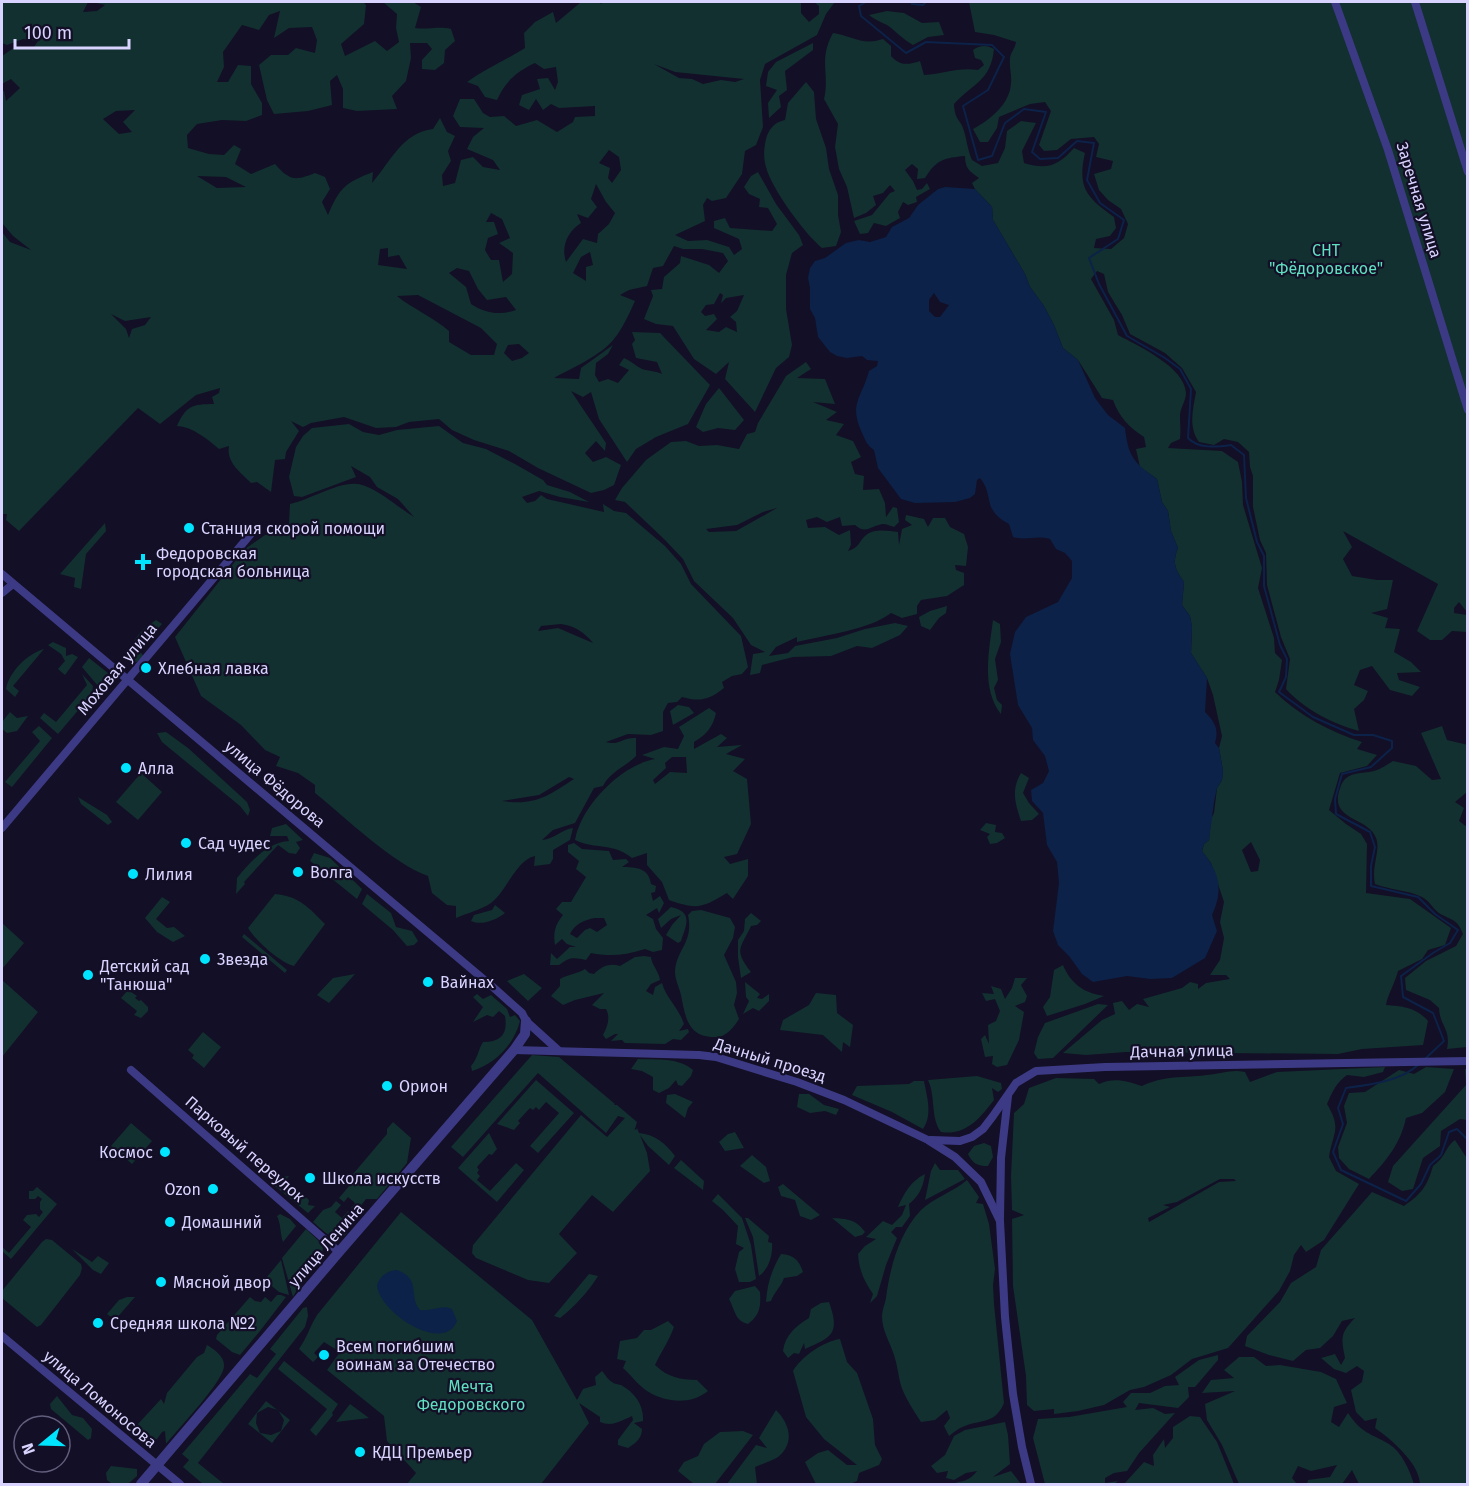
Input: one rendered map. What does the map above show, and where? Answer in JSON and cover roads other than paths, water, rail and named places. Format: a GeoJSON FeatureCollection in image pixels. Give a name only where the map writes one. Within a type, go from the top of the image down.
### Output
{"type":"FeatureCollection","features":[{"type":"Feature","properties":{"kind":"street","name":"Заречная улица"},"geometry":{"type":"LineString","coordinates":[[1335,2],[1388,150],[1467,410]]}},
{"type":"Feature","properties":{"kind":"street"},"geometry":{"type":"LineString","coordinates":[[1415,2],[1467,171]]}},
{"type":"Feature","properties":{"kind":"street","name":"Моховая улица"},"geometry":{"type":"LineString","coordinates":[[2,828],[255,529]]}},
{"type":"Feature","properties":{"kind":"street","name":"улица Фёдорова"},"geometry":{"type":"LineString","coordinates":[[2,574],[494,988],[558,1050]]}},
{"type":"Feature","properties":{"kind":"street"},"geometry":{"type":"LineString","coordinates":[[2,592],[13,584]]}},
{"type":"Feature","properties":{"kind":"street","name":"улица Ленина"},"geometry":{"type":"LineString","coordinates":[[141,1485],[514,1050],[525,1034],[526,1021]]}},
{"type":"Feature","properties":{"kind":"street","name":"Дачный проезд"},"geometry":{"type":"LineString","coordinates":[[514,1050],[699,1054],[716,1057],[816,1089],[928,1140],[961,1162],[981,1182],[1000,1221]]}},
{"type":"Feature","properties":{"kind":"street","name":"Дачная улица"},"geometry":{"type":"LineString","coordinates":[[928,1140],[949,1142],[972,1137],[983,1129],[1017,1083],[1036,1071],[1467,1061]]}},
{"type":"Feature","properties":{"kind":"street","name":"Парковый переулок"},"geometry":{"type":"LineString","coordinates":[[131,1070],[339,1252]]}},
{"type":"Feature","properties":{"kind":"street"},"geometry":{"type":"LineString","coordinates":[[1008,1094],[1001,1158],[1000,1221],[1005,1317],[1013,1394],[1031,1485]]}},
{"type":"Feature","properties":{"kind":"street","name":"улица Ломоносова"},"geometry":{"type":"LineString","coordinates":[[2,1336],[180,1485]]}},
{"type":"Feature","properties":{"kind":"water"},"geometry":{"type":"Polygon","coordinates":[[[945,187],[975,189],[992,207],[993,220],[1025,274],[1030,287],[1044,306],[1063,348],[1078,360],[1095,398],[1108,415],[1125,428],[1130,452],[1143,468],[1157,479],[1162,502],[1168,511],[1171,531],[1178,548],[1175,566],[1184,582],[1182,605],[1190,616],[1192,627],[1191,653],[1207,678],[1205,712],[1215,726],[1217,734],[1215,743],[1219,748],[1223,771],[1214,802],[1209,840],[1204,844],[1202,851],[1218,881],[1218,897],[1212,915],[1217,931],[1205,958],[1172,978],[1150,979],[1127,976],[1093,982],[1082,974],[1058,945],[1053,931],[1059,883],[1057,862],[1047,845],[1043,813],[1032,801],[1031,790],[1043,783],[1049,771],[1045,756],[1033,740],[1032,728],[1018,705],[1010,654],[1015,632],[1026,617],[1058,602],[1072,578],[1072,561],[1065,553],[1056,549],[1050,539],[1013,537],[1009,524],[991,508],[987,491],[980,478],[977,480],[975,494],[970,498],[955,502],[915,503],[901,499],[878,468],[874,450],[865,440],[856,416],[857,402],[869,371],[877,366],[878,361],[867,360],[862,356],[847,358],[837,356],[830,352],[818,337],[815,318],[810,309],[808,278],[810,268],[815,261],[825,258],[846,243],[859,240],[870,242],[886,237],[892,227],[909,218],[918,205],[938,189],[945,187]],[[934,293],[929,300],[929,311],[935,317],[940,317],[949,305],[940,302],[934,293]]]}},
{"type":"Feature","properties":{"kind":"water"},"geometry":{"type":"Polygon","coordinates":[[[397,1270],[405,1274],[412,1283],[420,1310],[444,1307],[452,1309],[457,1321],[450,1330],[439,1334],[426,1332],[412,1326],[388,1307],[380,1296],[377,1285],[385,1274],[397,1270]]]}},
{"type":"Feature","properties":{"kind":"waterway"},"geometry":{"type":"LineString","coordinates":[[866,2],[859,6],[861,16],[906,53],[926,42],[992,45],[1004,57],[988,90],[963,106],[978,160],[992,156],[1005,123],[1024,109],[1046,112],[1032,152],[1040,159],[1058,158],[1077,141],[1094,143],[1087,180],[1100,203],[1124,220],[1118,239],[1089,258],[1099,284],[1127,336],[1180,369],[1191,389],[1188,438],[1202,446],[1231,445],[1244,455],[1246,498],[1257,542],[1264,556],[1264,586],[1280,645],[1287,659],[1286,677],[1279,692],[1313,717],[1354,735],[1373,735],[1392,741],[1392,748],[1371,767],[1342,774],[1335,799],[1336,814],[1370,832],[1375,847],[1371,866],[1371,886],[1418,897],[1435,914],[1458,930],[1450,943],[1401,976],[1403,997],[1433,1013],[1444,1041],[1426,1058]]}},
{"type":"Feature","properties":{"kind":"waterway"},"geometry":{"type":"LineString","coordinates":[[911,2],[923,5],[926,2]]}},
{"type":"Feature","properties":{"kind":"waterway"},"geometry":{"type":"LineString","coordinates":[[1419,1064],[1412,1070],[1394,1078],[1375,1084],[1346,1088],[1338,1108],[1343,1124],[1333,1152],[1341,1170],[1406,1201],[1421,1184],[1430,1165],[1441,1155],[1449,1132],[1457,1129],[1468,1140]]}},
{"type":"Feature","properties":{"kind":"place","name":"Станция скорой помощи"},"geometry":{"type":"Point","coordinates":[189,528]}},
{"type":"Feature","properties":{"kind":"place","name":"Федоровская городская больница"},"geometry":{"type":"Point","coordinates":[143,562]}},
{"type":"Feature","properties":{"kind":"place","name":"Хлебная лавка"},"geometry":{"type":"Point","coordinates":[146,668]}},
{"type":"Feature","properties":{"kind":"place","name":"Алла"},"geometry":{"type":"Point","coordinates":[126,768]}},
{"type":"Feature","properties":{"kind":"place","name":"Сад чудес"},"geometry":{"type":"Point","coordinates":[186,843]}},
{"type":"Feature","properties":{"kind":"place","name":"Волга"},"geometry":{"type":"Point","coordinates":[298,872]}},
{"type":"Feature","properties":{"kind":"place","name":"Лилия"},"geometry":{"type":"Point","coordinates":[133,874]}},
{"type":"Feature","properties":{"kind":"place","name":"Звезда"},"geometry":{"type":"Point","coordinates":[205,959]}},
{"type":"Feature","properties":{"kind":"place","name":"Детский сад \"Танюша\""},"geometry":{"type":"Point","coordinates":[88,975]}},
{"type":"Feature","properties":{"kind":"place","name":"Вайнах"},"geometry":{"type":"Point","coordinates":[428,982]}},
{"type":"Feature","properties":{"kind":"place","name":"Орион"},"geometry":{"type":"Point","coordinates":[387,1086]}},
{"type":"Feature","properties":{"kind":"place","name":"Космос"},"geometry":{"type":"Point","coordinates":[165,1152]}},
{"type":"Feature","properties":{"kind":"place","name":"Школа искусств"},"geometry":{"type":"Point","coordinates":[310,1178]}},
{"type":"Feature","properties":{"kind":"place","name":"Ozon"},"geometry":{"type":"Point","coordinates":[213,1189]}},
{"type":"Feature","properties":{"kind":"place","name":"Домашний"},"geometry":{"type":"Point","coordinates":[170,1222]}},
{"type":"Feature","properties":{"kind":"place","name":"Мясной двор"},"geometry":{"type":"Point","coordinates":[161,1282]}},
{"type":"Feature","properties":{"kind":"place","name":"Средняя школа №2"},"geometry":{"type":"Point","coordinates":[98,1323]}},
{"type":"Feature","properties":{"kind":"place","name":"Всем погибшим воинам за Отечество"},"geometry":{"type":"Point","coordinates":[324,1355]}},
{"type":"Feature","properties":{"kind":"place","name":"КДЦ Премьер"},"geometry":{"type":"Point","coordinates":[360,1452]}},
{"type":"Feature","properties":{"kind":"park label","name":"СНТ \"Фёдоровское\""},"geometry":{"type":"Point","coordinates":[1326,259]}},
{"type":"Feature","properties":{"kind":"park label","name":"Мечта Федоровского"},"geometry":{"type":"Point","coordinates":[471,1395]}}]}
